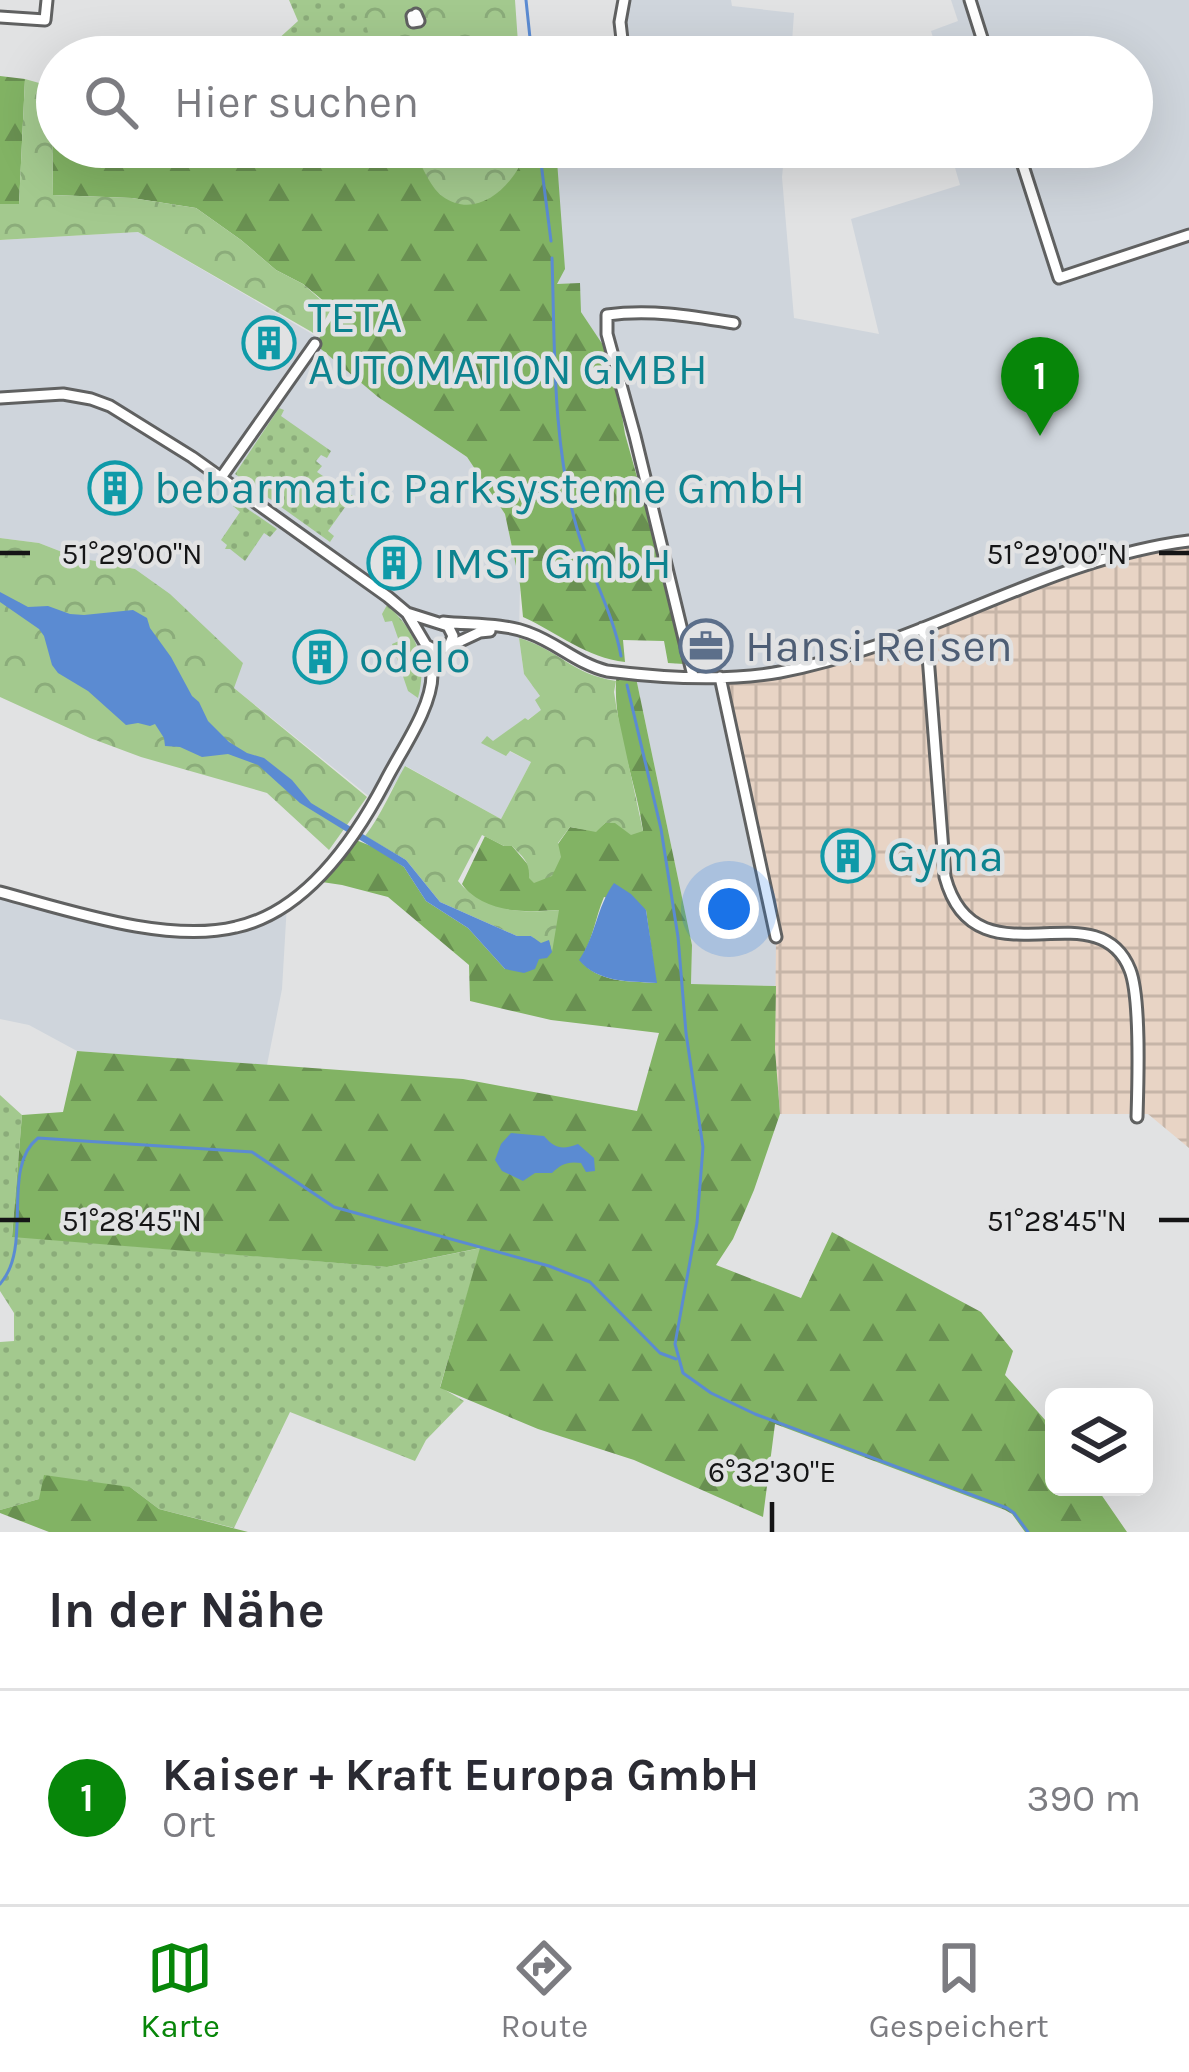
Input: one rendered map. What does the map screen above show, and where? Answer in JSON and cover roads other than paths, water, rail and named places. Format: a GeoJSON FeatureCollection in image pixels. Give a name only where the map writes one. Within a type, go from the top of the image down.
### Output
{"type":"FeatureCollection","features":[{"type":"Feature","properties":{"kind":"street"},"geometry":{"type":"LineString","coordinates":[[0,17],[46,20],[47,0]]}},
{"type":"Feature","properties":{"kind":"street"},"geometry":{"type":"LineString","coordinates":[[622,36],[624,0]]}},
{"type":"Feature","properties":{"kind":"street"},"geometry":{"type":"LineString","coordinates":[[970,0],[981,36]]}},
{"type":"Feature","properties":{"kind":"street"},"geometry":{"type":"LineString","coordinates":[[1024,168],[1059,278],[1189,235]]}},
{"type":"Feature","properties":{"kind":"street"},"geometry":{"type":"LineString","coordinates":[[693,676],[607,334],[607,315],[676,313],[734,323]]}},
{"type":"Feature","properties":{"kind":"street"},"geometry":{"type":"LineString","coordinates":[[220,479],[315,344]]}},
{"type":"Feature","properties":{"kind":"street"},"geometry":{"type":"LineString","coordinates":[[0,398],[63,394],[92,398],[128,416],[328,552],[407,613],[424,641],[432,674]]}},
{"type":"Feature","properties":{"kind":"street"},"geometry":{"type":"LineString","coordinates":[[407,613],[532,633],[590,667],[720,677],[783,671],[840,657],[1047,578],[1131,552],[1189,541]]}},
{"type":"Feature","properties":{"kind":"street"},"geometry":{"type":"LineString","coordinates":[[424,641],[427,627],[441,622]]}},
{"type":"Feature","properties":{"kind":"street"},"geometry":{"type":"LineString","coordinates":[[0,892],[113,922],[188,930],[236,928],[272,913],[304,891],[375,800],[426,704],[432,674],[448,647],[452,632],[441,622]]}},
{"type":"Feature","properties":{"kind":"street"},"geometry":{"type":"LineString","coordinates":[[424,641],[437,651],[480,632],[507,628]]}},
{"type":"Feature","properties":{"kind":"street"},"geometry":{"type":"LineString","coordinates":[[922,628],[927,643],[945,878],[951,899],[963,916],[994,932],[1081,934],[1117,948],[1129,965],[1136,997],[1137,1117]]}},
{"type":"Feature","properties":{"kind":"street"},"geometry":{"type":"LineString","coordinates":[[720,677],[776,937]]}},
{"type":"Feature","properties":{"kind":"water"},"geometry":{"type":"Polygon","coordinates":[[[0,592],[28,607],[48,606],[84,615],[133,610],[147,618],[208,721],[229,742],[264,758],[311,803],[406,860],[440,902],[517,936],[531,936],[541,943],[549,940],[552,952],[524,973],[505,969],[468,928],[426,901],[404,867],[300,803],[258,765],[228,754],[202,757],[165,746],[155,724],[126,725],[88,691],[58,673],[39,629],[0,602],[0,592]]]}},
{"type":"Feature","properties":{"kind":"water"},"geometry":{"type":"Polygon","coordinates":[[[614,883],[646,910],[657,983],[605,977],[579,960],[614,883]]]}},
{"type":"Feature","properties":{"kind":"water"},"geometry":{"type":"Polygon","coordinates":[[[511,1133],[544,1136],[560,1147],[578,1144],[594,1158],[595,1171],[586,1172],[581,1163],[568,1163],[523,1181],[502,1171],[495,1160],[511,1133]]]}},
{"type":"Feature","properties":{"kind":"waterway"},"geometry":{"type":"LineString","coordinates":[[526,0],[530,36]]}},
{"type":"Feature","properties":{"kind":"waterway"},"geometry":{"type":"LineString","coordinates":[[542,168],[551,241]]}},
{"type":"Feature","properties":{"kind":"waterway"},"geometry":{"type":"LineString","coordinates":[[552,258],[556,393],[568,493],[621,656]]}},
{"type":"Feature","properties":{"kind":"waterway"},"geometry":{"type":"LineString","coordinates":[[627,685],[661,829],[703,1147],[697,1223],[675,1344],[683,1373],[755,1414],[1007,1508],[1028,1532]]}},
{"type":"Feature","properties":{"kind":"waterway"},"geometry":{"type":"LineString","coordinates":[[0,1284],[15,1249],[21,1168],[38,1138],[252,1152],[334,1207],[549,1266],[590,1282],[660,1353],[676,1359]]}},
{"type":"Feature","properties":{"kind":"place","name":"TETA AUTOMATION GMBH"},"geometry":{"type":"Point","coordinates":[269,343]}},
{"type":"Feature","properties":{"kind":"place","name":"Kaiser + Kraft Europa GmbH"},"geometry":{"type":"Point","coordinates":[1040,436]}},
{"type":"Feature","properties":{"kind":"place","name":"bebarmatic Parksysteme GmbH"},"geometry":{"type":"Point","coordinates":[115,488]}},
{"type":"Feature","properties":{"kind":"place","name":"IMST GmbH"},"geometry":{"type":"Point","coordinates":[394,563]}},
{"type":"Feature","properties":{"kind":"place","name":"Hansi Reisen"},"geometry":{"type":"Point","coordinates":[706,646]}},
{"type":"Feature","properties":{"kind":"place","name":"odelo"},"geometry":{"type":"Point","coordinates":[320,657]}},
{"type":"Feature","properties":{"kind":"place","name":"Gyma"},"geometry":{"type":"Point","coordinates":[848,856]}}]}
